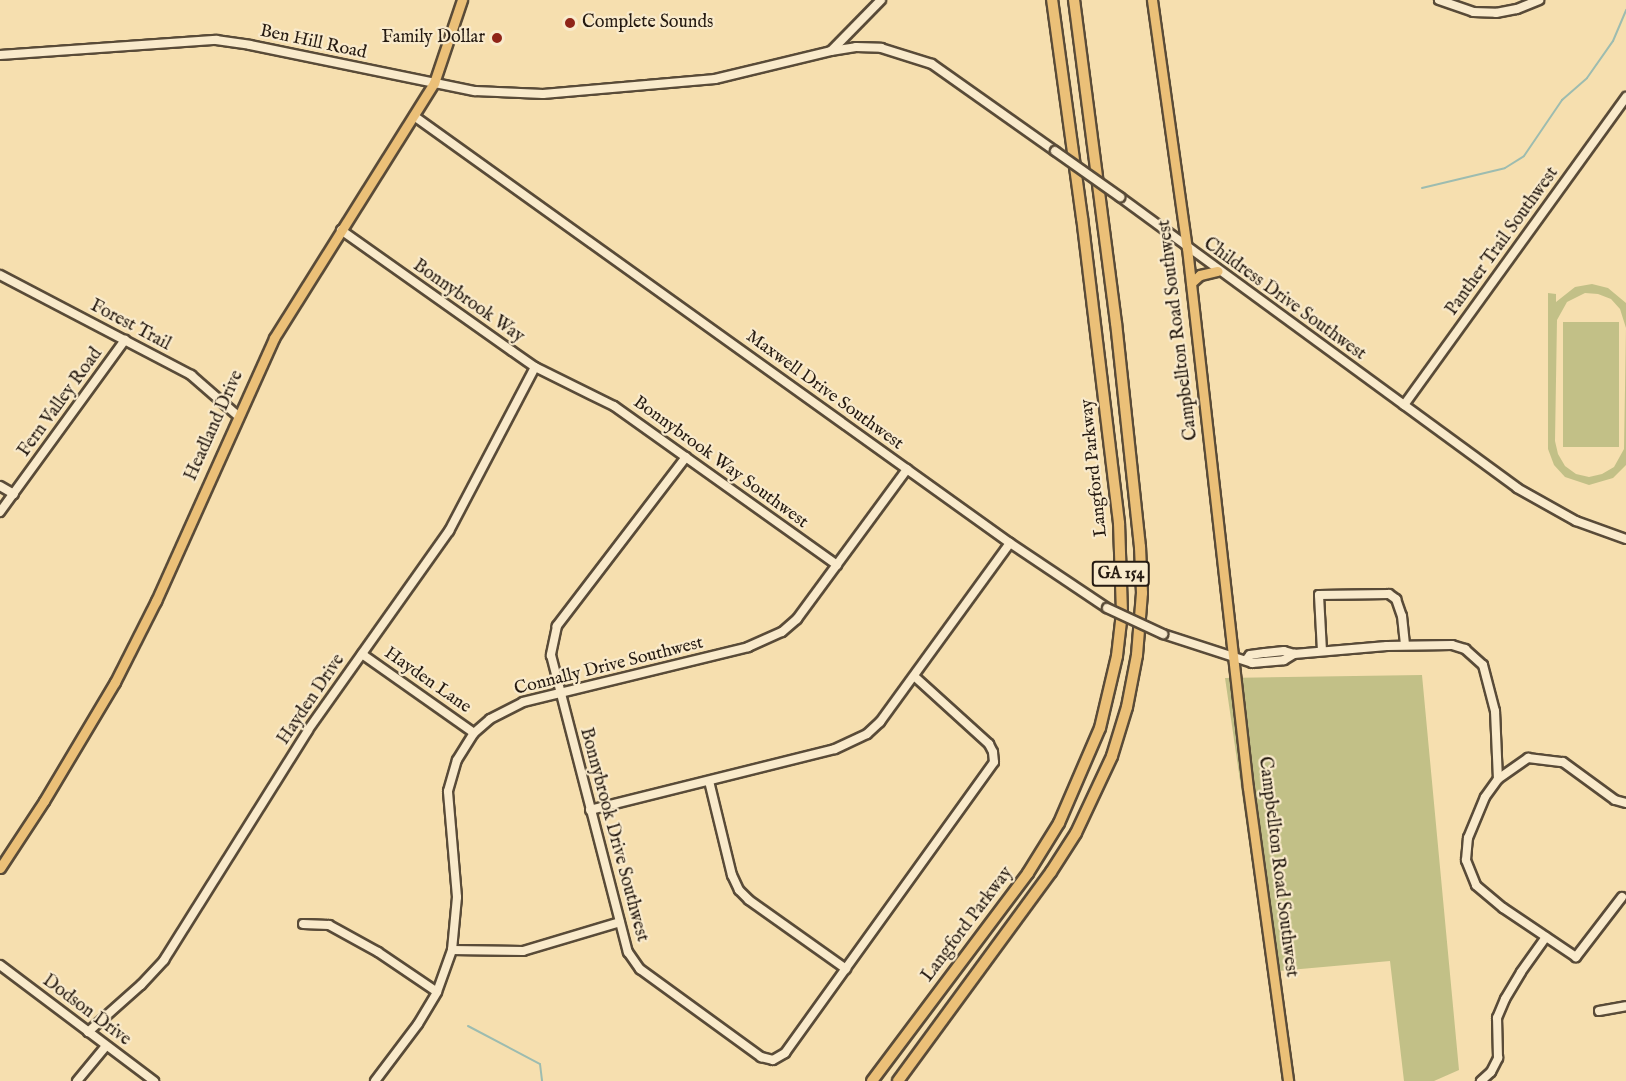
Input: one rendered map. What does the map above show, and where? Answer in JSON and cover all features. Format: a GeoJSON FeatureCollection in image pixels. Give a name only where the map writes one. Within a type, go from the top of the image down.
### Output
{"type":"FeatureCollection","features":[{"type":"Feature","properties":{"kind":"highway","name":"Langford Parkway"},"geometry":{"type":"LineString","coordinates":[[872,1081],[1028,873],[1059,823],[1100,728],[1117,656],[1122,613],[1119,524],[1084,230],[1052,0]]}},
{"type":"Feature","properties":{"kind":"highway","name":"Langford Parkway"},"geometry":{"type":"LineString","coordinates":[[898,1081],[1051,872],[1076,833],[1112,756],[1127,707],[1137,655],[1142,593],[1140,547],[1116,323],[1074,0]]}},
{"type":"Feature","properties":{"kind":"main road","name":"Headland Drive"},"geometry":{"type":"LineString","coordinates":[[0,868],[50,792],[115,682],[156,601],[237,415],[274,338],[434,83],[462,0]]}},
{"type":"Feature","properties":{"kind":"main road","name":"Campbellton Road Southwest"},"geometry":{"type":"LineString","coordinates":[[1152,0],[1187,248],[1248,788],[1288,1081]]}},
{"type":"Feature","properties":{"kind":"main road"},"geometry":{"type":"LineString","coordinates":[[1191,283],[1200,275],[1218,271]]}},
{"type":"Feature","properties":{"kind":"street"},"geometry":{"type":"LineString","coordinates":[[831,51],[881,0]]}},
{"type":"Feature","properties":{"kind":"street"},"geometry":{"type":"LineString","coordinates":[[1439,0],[1473,12],[1496,13],[1517,9],[1539,0]]}},
{"type":"Feature","properties":{"kind":"street","name":"Ben Hill Road"},"geometry":{"type":"LineString","coordinates":[[0,55],[216,40],[434,83],[510,94],[592,91],[720,78],[831,51]]}},
{"type":"Feature","properties":{"kind":"street","name":"Childress Drive Southwest"},"geometry":{"type":"LineString","coordinates":[[831,51],[856,47],[881,48],[905,53],[932,64],[1120,197],[1517,488],[1545,506],[1576,521],[1626,539]]}},
{"type":"Feature","properties":{"kind":"street","name":"Panther Trail Southwest"},"geometry":{"type":"LineString","coordinates":[[1404,405],[1626,97]]}},
{"type":"Feature","properties":{"kind":"street","name":"Maxwell Drive Southwest"},"geometry":{"type":"LineString","coordinates":[[414,116],[1010,543],[1107,608],[1163,634],[1234,657]]}},
{"type":"Feature","properties":{"kind":"street","name":"Bonnybrook Way"},"geometry":{"type":"LineString","coordinates":[[341,230],[535,367],[582,390]]}},
{"type":"Feature","properties":{"kind":"street","name":"Forest Trail"},"geometry":{"type":"LineString","coordinates":[[0,275],[191,375],[237,415]]}},
{"type":"Feature","properties":{"kind":"street","name":"Fern Valley Road"},"geometry":{"type":"LineString","coordinates":[[0,512],[125,340]]}},
{"type":"Feature","properties":{"kind":"street","name":"Hayden Drive"},"geometry":{"type":"LineString","coordinates":[[88,1032],[141,985],[164,960],[308,730],[449,531],[535,367]]}},
{"type":"Feature","properties":{"kind":"street","name":"Bonnybrook Way Southwest"},"geometry":{"type":"LineString","coordinates":[[582,390],[614,406],[837,565]]}},
{"type":"Feature","properties":{"kind":"street","name":"Bonnybrook Drive Southwest"},"geometry":{"type":"LineString","coordinates":[[686,457],[557,626],[551,655],[628,952],[640,969],[761,1057],[773,1060],[785,1053],[994,762],[989,744],[914,676]]}},
{"type":"Feature","properties":{"kind":"street","name":"Connally Drive Southwest"},"geometry":{"type":"LineString","coordinates":[[375,1081],[418,1024],[437,992],[452,951],[457,897],[448,791],[457,760],[474,734],[490,719],[508,708],[766,641],[797,619],[907,469]]}},
{"type":"Feature","properties":{"kind":"street"},"geometry":{"type":"LineString","coordinates":[[0,486],[14,494]]}},
{"type":"Feature","properties":{"kind":"street"},"geometry":{"type":"LineString","coordinates":[[590,810],[835,749],[853,742],[880,722],[1010,543]]}},
{"type":"Feature","properties":{"kind":"street"},"geometry":{"type":"LineString","coordinates":[[1322,651],[1319,596],[1375,592],[1389,594],[1396,599],[1402,616],[1405,645]]}},
{"type":"Feature","properties":{"kind":"street"},"geometry":{"type":"LineString","coordinates":[[1234,657],[1246,660],[1250,655],[1284,651],[1294,654],[1405,645],[1452,645],[1465,649],[1483,665],[1495,711],[1498,779]]}},
{"type":"Feature","properties":{"kind":"street","name":"Hayden Lane"},"geometry":{"type":"LineString","coordinates":[[362,654],[474,734]]}},
{"type":"Feature","properties":{"kind":"street"},"geometry":{"type":"LineString","coordinates":[[1622,897],[1578,957],[1503,908],[1476,885],[1466,860],[1473,828],[1485,797],[1498,779],[1528,758],[1563,762],[1615,800],[1626,803]]}},
{"type":"Feature","properties":{"kind":"street"},"geometry":{"type":"LineString","coordinates":[[709,781],[732,875],[739,890],[749,900],[846,969]]}},
{"type":"Feature","properties":{"kind":"street"},"geometry":{"type":"LineString","coordinates":[[452,951],[523,951],[620,922]]}},
{"type":"Feature","properties":{"kind":"street"},"geometry":{"type":"LineString","coordinates":[[303,924],[329,925],[378,952],[437,992]]}},
{"type":"Feature","properties":{"kind":"street"},"geometry":{"type":"LineString","coordinates":[[1480,1081],[1491,1072],[1498,1058],[1497,1018],[1521,972],[1546,937]]}},
{"type":"Feature","properties":{"kind":"street","name":"Dodson Drive"},"geometry":{"type":"LineString","coordinates":[[0,965],[154,1081]]}},
{"type":"Feature","properties":{"kind":"street"},"geometry":{"type":"LineString","coordinates":[[1599,1011],[1626,1006]]}},
{"type":"Feature","properties":{"kind":"street"},"geometry":{"type":"LineString","coordinates":[[77,1081],[106,1046]]}},
{"type":"Feature","properties":{"kind":"shaded area"},"geometry":{"type":"Polygon","coordinates":[[[1592,284],[1608,288],[1626,303],[1626,328],[1626,465],[1613,478],[1589,485],[1565,477],[1554,465],[1548,449],[1548,293],[1556,294],[1556,302],[1575,287],[1592,284]],[[1585,293],[1567,302],[1557,320],[1555,441],[1558,454],[1565,466],[1576,474],[1589,477],[1602,474],[1614,467],[1624,449],[1626,328],[1620,309],[1611,299],[1598,294],[1585,293]]]}},
{"type":"Feature","properties":{"kind":"shaded area"},"geometry":{"type":"Polygon","coordinates":[[[1563,322],[1619,322],[1619,447],[1563,447],[1563,322]]]}},
{"type":"Feature","properties":{"kind":"shaded area"},"geometry":{"type":"Polygon","coordinates":[[[1422,675],[1459,1070],[1434,1081],[1404,1081],[1390,961],[1268,972],[1225,678],[1422,675]]]}},
{"type":"Feature","properties":{"kind":"waterway"},"geometry":{"type":"LineString","coordinates":[[1422,188],[1505,168],[1524,156],[1562,100],[1587,78],[1613,41],[1626,10]]}},
{"type":"Feature","properties":{"kind":"waterway"},"geometry":{"type":"LineString","coordinates":[[468,1026],[540,1064],[542,1081]]}},
{"type":"Feature","properties":{"kind":"place","name":"Complete Sounds"},"geometry":{"type":"Point","coordinates":[570,23]}},
{"type":"Feature","properties":{"kind":"place","name":"Family Dollar"},"geometry":{"type":"Point","coordinates":[497,38]}}]}
